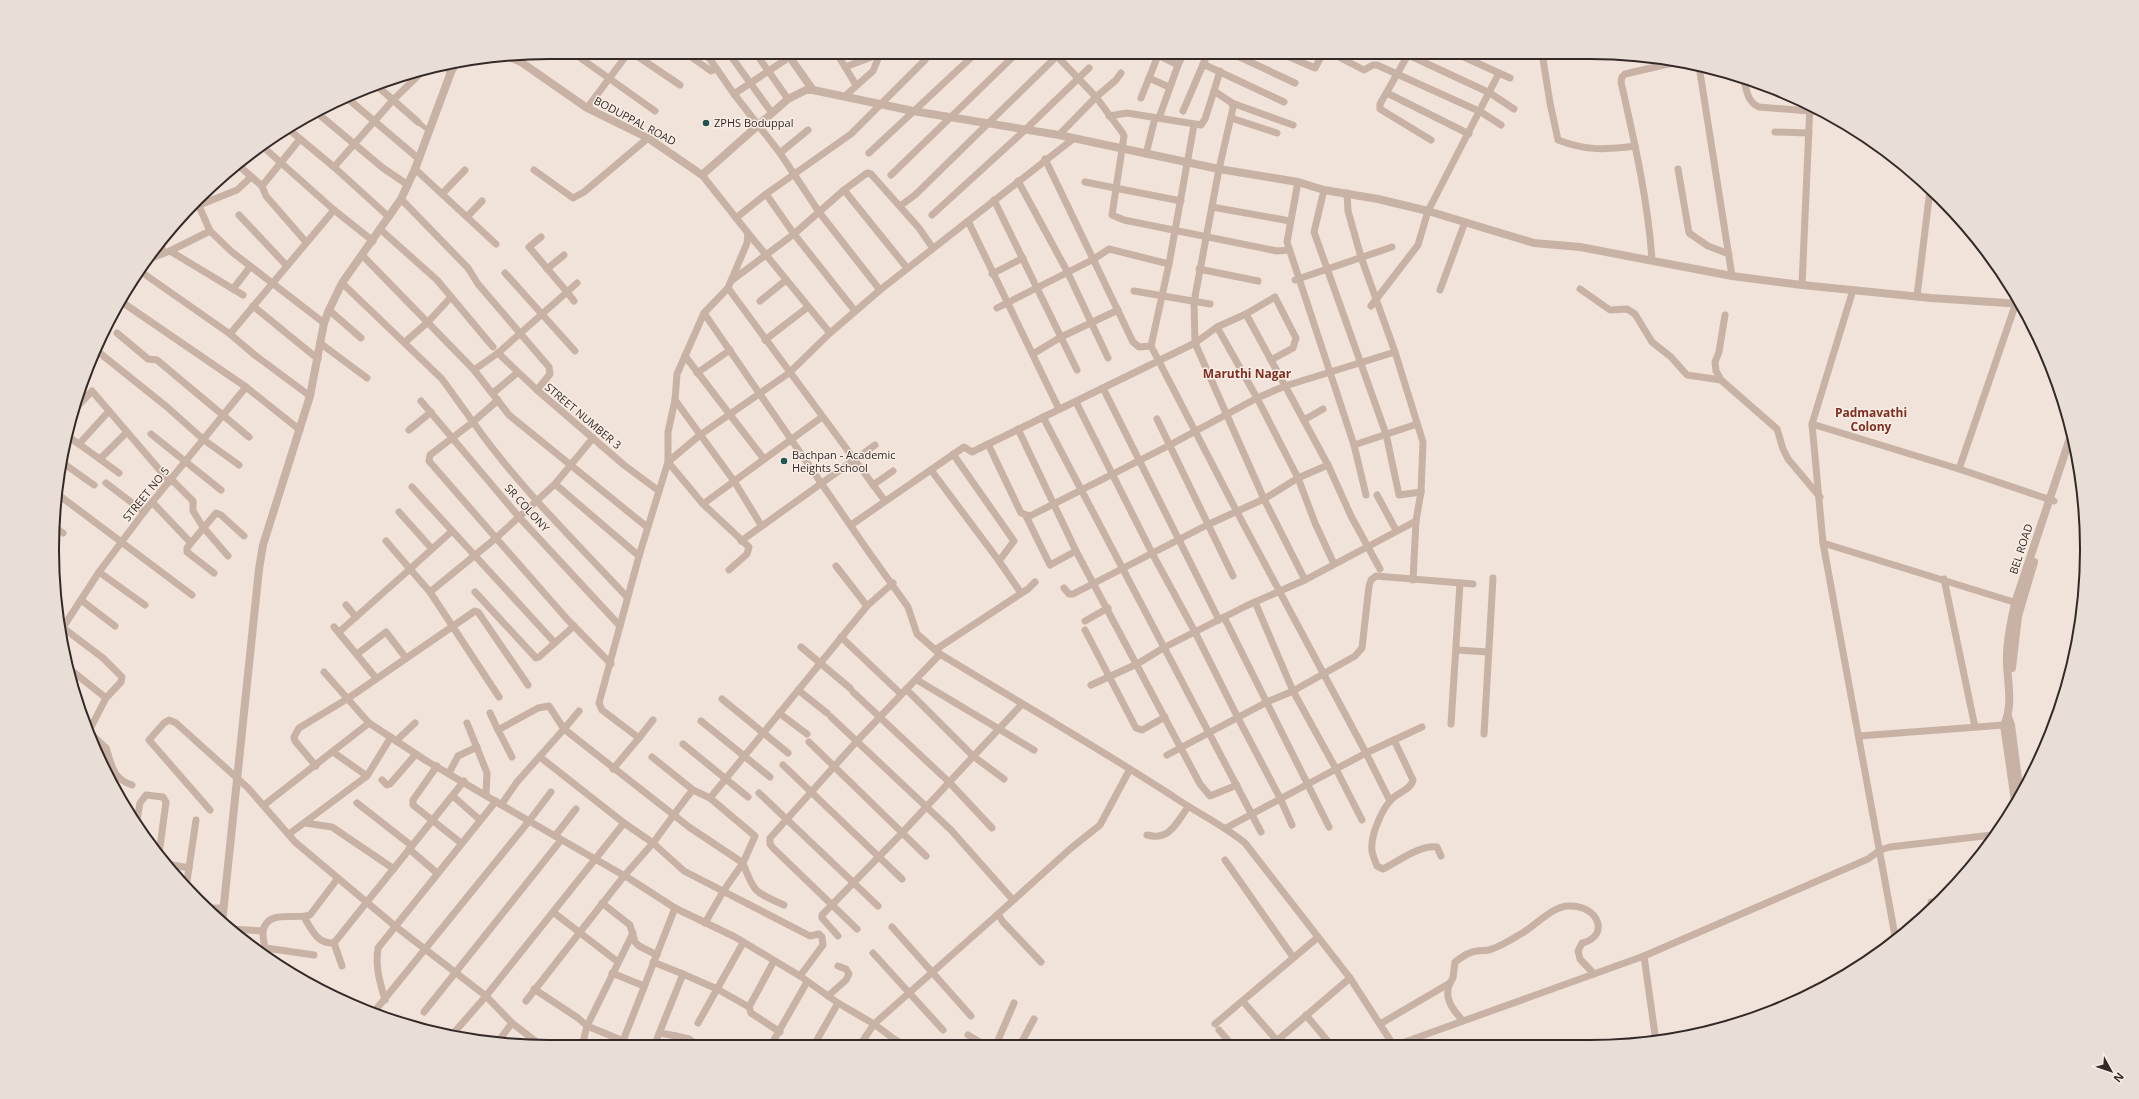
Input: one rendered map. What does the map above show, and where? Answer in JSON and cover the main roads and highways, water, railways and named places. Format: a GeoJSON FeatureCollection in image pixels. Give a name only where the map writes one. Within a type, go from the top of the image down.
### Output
{"type":"FeatureCollection","features":[{"type":"Feature","properties":{"kind":"place","name":"ZPHS Boduppal"},"geometry":{"type":"Point","coordinates":[706,123]}},
{"type":"Feature","properties":{"kind":"place","name":"Bachpan - Academic Heights School"},"geometry":{"type":"Point","coordinates":[784,461]}},
{"type":"Feature","properties":{"kind":"district","name":"Maruthi Nagar"},"geometry":{"type":"Point","coordinates":[1247,374]}},
{"type":"Feature","properties":{"kind":"district","name":"Padmavathi Colony"},"geometry":{"type":"Point","coordinates":[1871,420]}}]}
